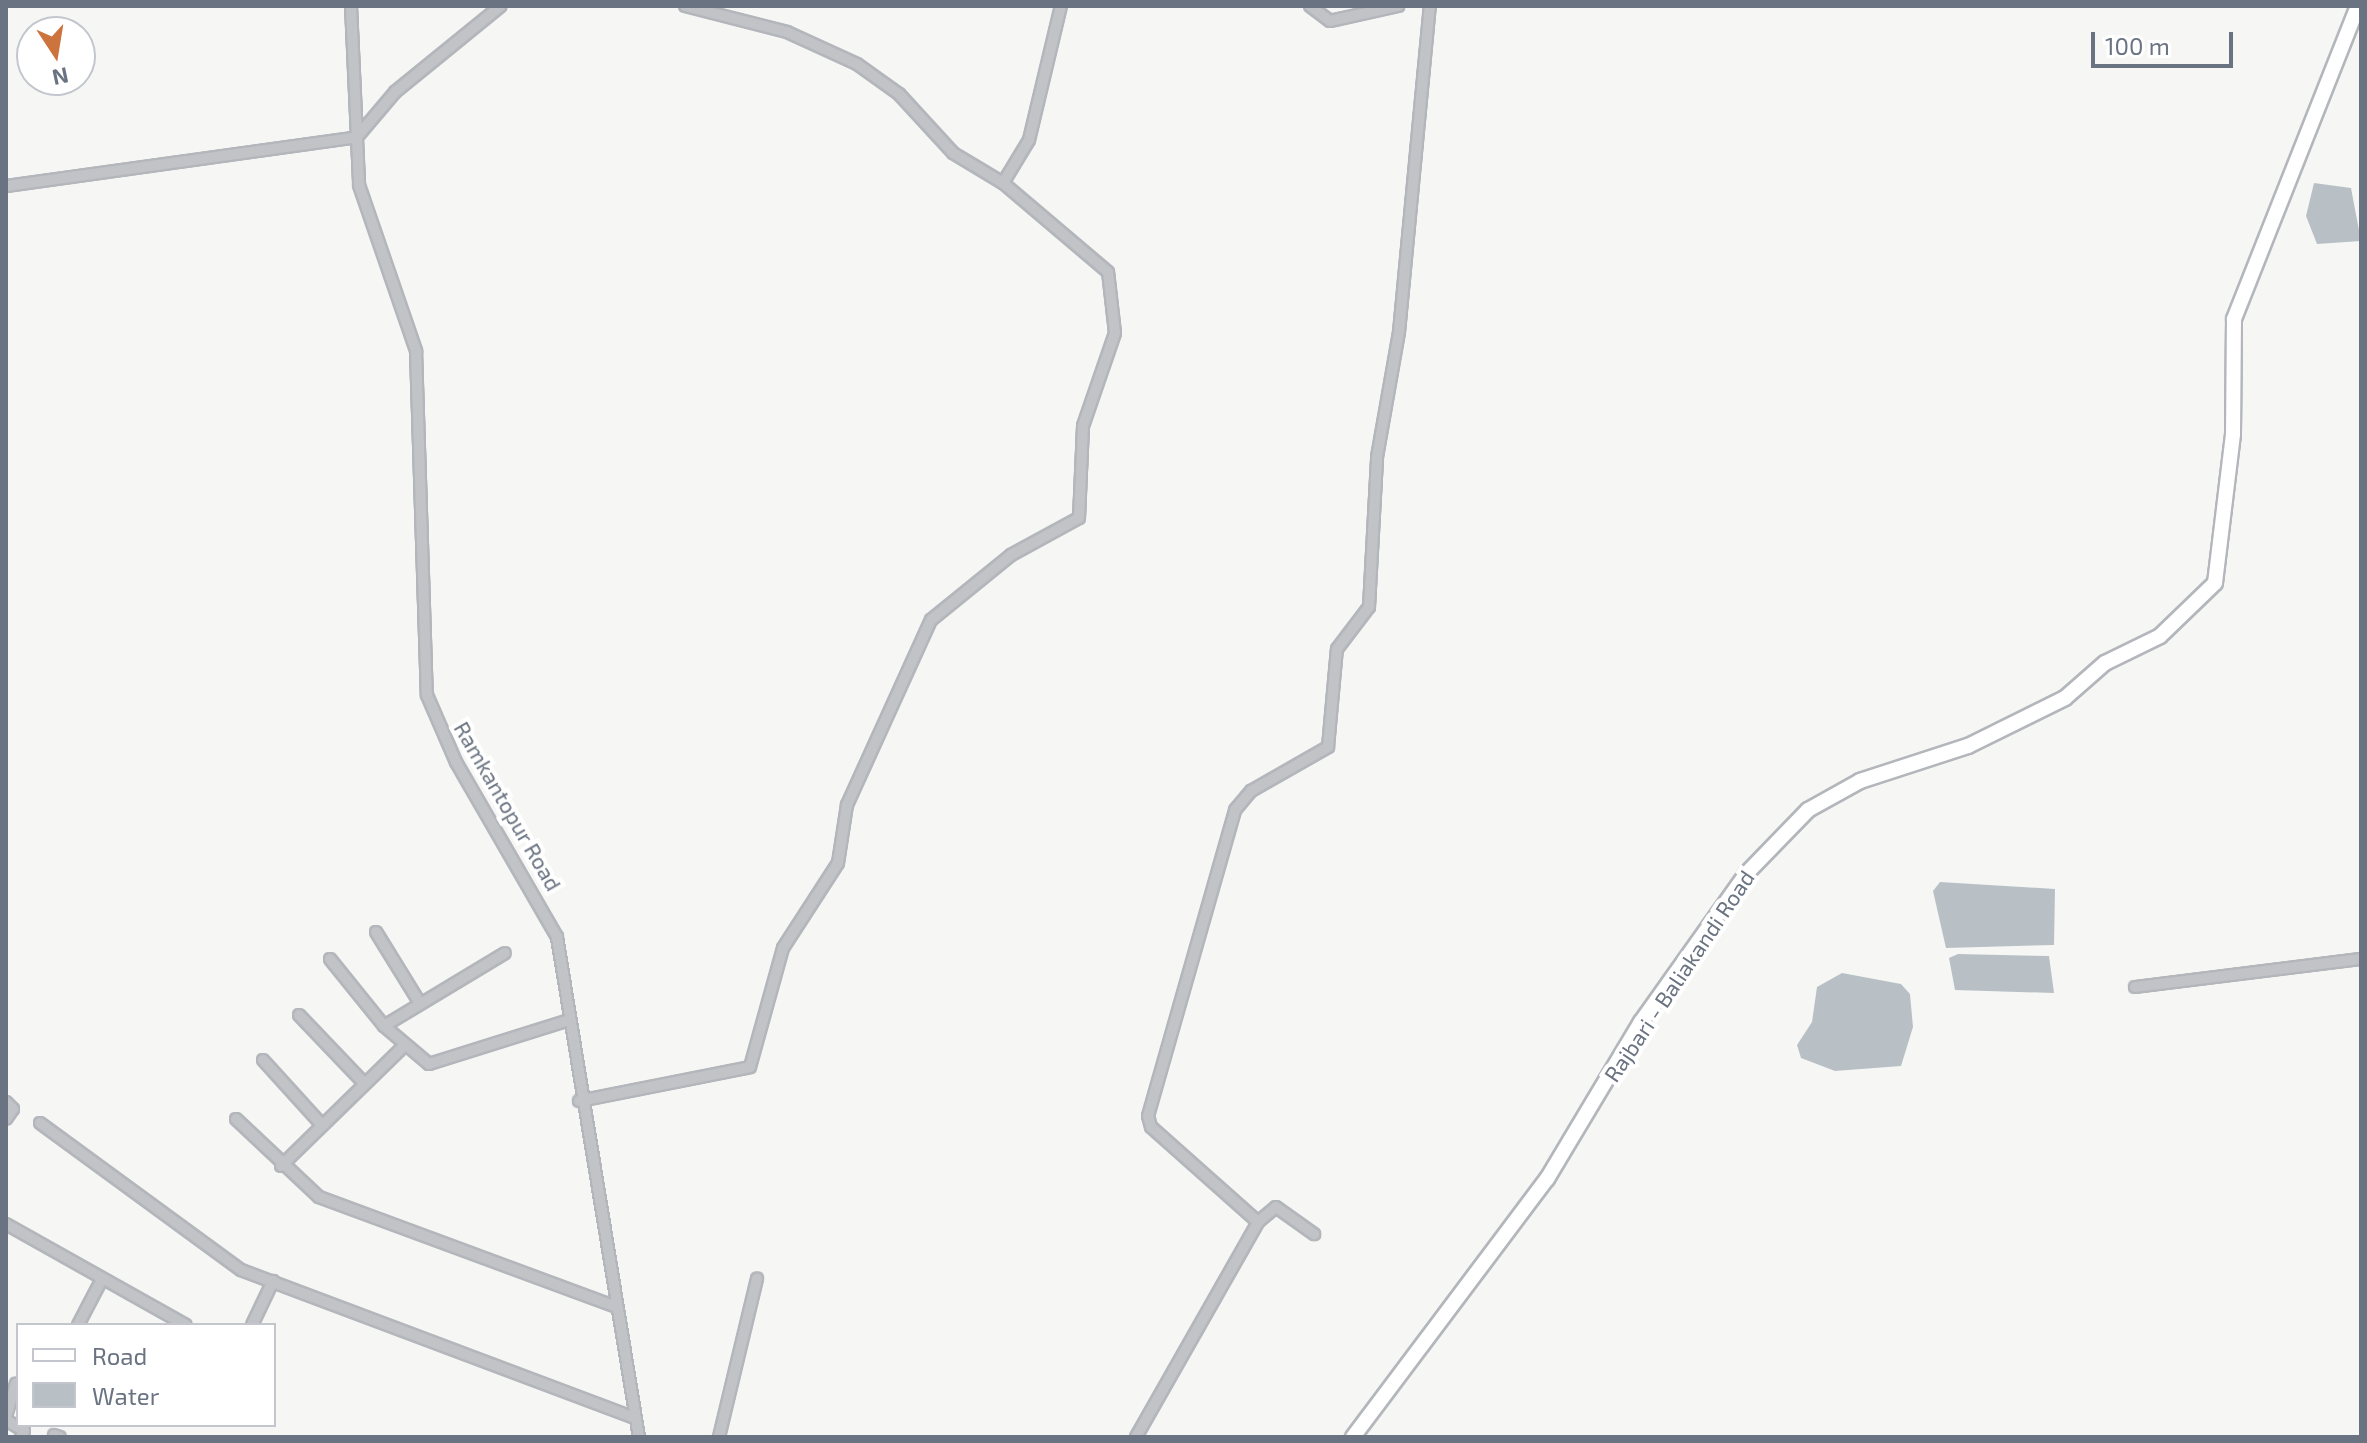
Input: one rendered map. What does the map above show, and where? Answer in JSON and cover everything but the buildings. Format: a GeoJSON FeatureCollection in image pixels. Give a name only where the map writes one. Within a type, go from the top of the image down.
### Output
{"type":"FeatureCollection","features":[{"type":"Feature","properties":{"kind":"main road","name":"Rajbari - Baliakandi Road"},"geometry":{"type":"LineString","coordinates":[[1353,1437],[1547,1179],[1641,1022],[1746,874],[1808,810],[1860,781],[1968,746],[2065,698],[2105,663],[2179,621],[2215,583],[2233,434],[2234,319],[2358,6]]}},
{"type":"Feature","properties":{"kind":"street","name":"Ramkantopur Road"},"geometry":{"type":"LineString","coordinates":[[351,6],[359,185],[416,351],[427,695],[456,762],[545,908],[563,963],[579,1101],[595,1156],[614,1306],[639,1437]]}},
{"type":"Feature","properties":{"kind":"street"},"geometry":{"type":"LineString","coordinates":[[6,186],[357,137],[395,92],[501,6]]}},
{"type":"Feature","properties":{"kind":"street"},"geometry":{"type":"LineString","coordinates":[[579,1101],[750,1067],[783,948],[838,863],[847,805],[931,620],[998,564],[1079,518],[1083,426],[1115,333],[1108,272],[1003,183],[953,153],[899,94],[857,64],[787,32],[685,6]]}},
{"type":"Feature","properties":{"kind":"street"},"geometry":{"type":"LineString","coordinates":[[1003,183],[1029,140],[1061,6]]}},
{"type":"Feature","properties":{"kind":"street"},"geometry":{"type":"LineString","coordinates":[[1310,6],[1330,21],[1398,6]]}},
{"type":"Feature","properties":{"kind":"street"},"geometry":{"type":"LineString","coordinates":[[1258,1222],[1151,1127],[1148,1116],[1235,810],[1251,791],[1328,747],[1337,649],[1369,607],[1377,457],[1399,332],[1430,6]]}},
{"type":"Feature","properties":{"kind":"street"},"geometry":{"type":"LineString","coordinates":[[376,932],[418,1000]]}},
{"type":"Feature","properties":{"kind":"street"},"geometry":{"type":"LineString","coordinates":[[384,1026],[418,1000],[505,953]]}},
{"type":"Feature","properties":{"kind":"street"},"geometry":{"type":"LineString","coordinates":[[330,959],[404,1046],[437,1064],[569,1020]]}},
{"type":"Feature","properties":{"kind":"street"},"geometry":{"type":"LineString","coordinates":[[2135,987],[2361,959]]}},
{"type":"Feature","properties":{"kind":"street"},"geometry":{"type":"LineString","coordinates":[[299,1015],[365,1084]]}},
{"type":"Feature","properties":{"kind":"street"},"geometry":{"type":"LineString","coordinates":[[281,1166],[404,1046]]}},
{"type":"Feature","properties":{"kind":"street"},"geometry":{"type":"LineString","coordinates":[[263,1060],[322,1125]]}},
{"type":"Feature","properties":{"kind":"street"},"geometry":{"type":"LineString","coordinates":[[6,1102],[13,1109],[6,1119]]}},
{"type":"Feature","properties":{"kind":"street"},"geometry":{"type":"LineString","coordinates":[[236,1119],[281,1166],[319,1197],[614,1306]]}},
{"type":"Feature","properties":{"kind":"street"},"geometry":{"type":"LineString","coordinates":[[40,1123],[241,1270],[635,1418]]}},
{"type":"Feature","properties":{"kind":"street"},"geometry":{"type":"LineString","coordinates":[[1136,1437],[1258,1222],[1276,1207],[1314,1234]]}},
{"type":"Feature","properties":{"kind":"street"},"geometry":{"type":"LineString","coordinates":[[6,1224],[182,1323]]}},
{"type":"Feature","properties":{"kind":"street"},"geometry":{"type":"LineString","coordinates":[[79,1323],[102,1279]]}},
{"type":"Feature","properties":{"kind":"street"},"geometry":{"type":"LineString","coordinates":[[719,1437],[757,1279]]}},
{"type":"Feature","properties":{"kind":"street"},"geometry":{"type":"LineString","coordinates":[[253,1323],[273,1281]]}},
{"type":"Feature","properties":{"kind":"street"},"geometry":{"type":"LineString","coordinates":[[16,1384],[6,1418],[21,1437]]}},
{"type":"Feature","properties":{"kind":"water"},"geometry":{"type":"Polygon","coordinates":[[[2314,183],[2351,188],[2361,241],[2317,244],[2306,216],[2314,183]]]}},
{"type":"Feature","properties":{"kind":"water"},"geometry":{"type":"Polygon","coordinates":[[[1940,882],[2055,889],[2054,945],[1946,948],[1933,891],[1940,882]]]}},
{"type":"Feature","properties":{"kind":"water"},"geometry":{"type":"Polygon","coordinates":[[[1958,954],[2049,956],[2054,993],[1955,990],[1949,958],[1958,954]]]}},
{"type":"Feature","properties":{"kind":"water"},"geometry":{"type":"Polygon","coordinates":[[[1842,973],[1901,984],[1910,994],[1913,1027],[1901,1066],[1835,1071],[1801,1058],[1797,1045],[1812,1022],[1817,987],[1842,973]]]}}]}
